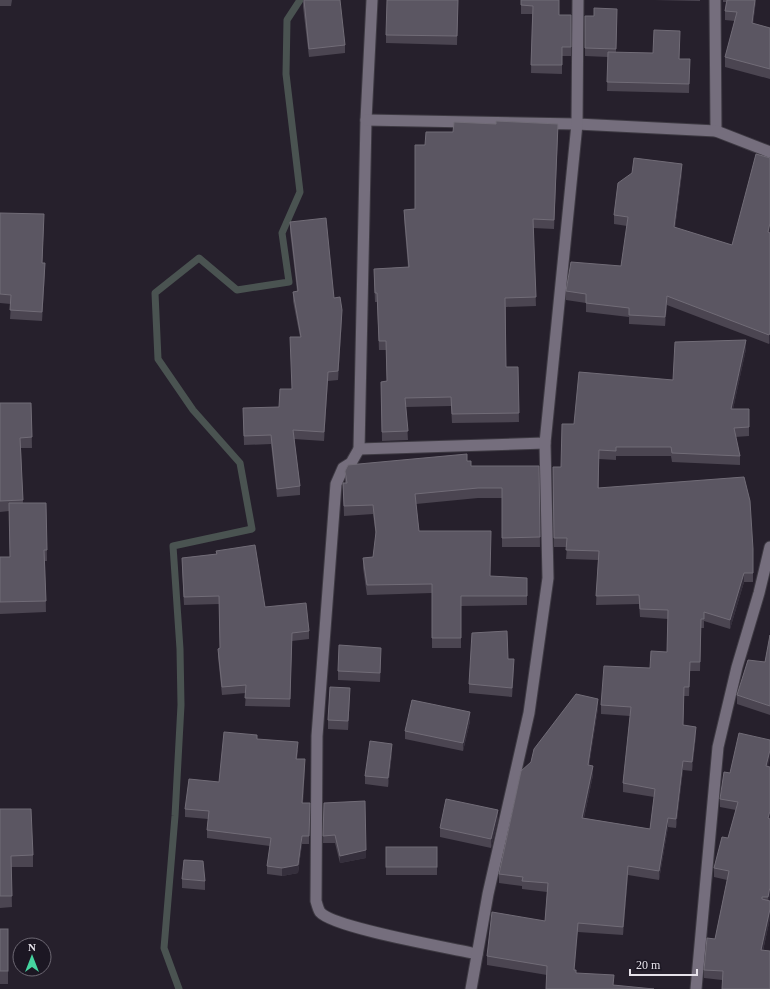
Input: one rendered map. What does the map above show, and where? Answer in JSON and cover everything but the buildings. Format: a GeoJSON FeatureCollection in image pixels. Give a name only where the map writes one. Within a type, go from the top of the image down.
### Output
{"type":"FeatureCollection","features":[{"type":"Feature","properties":{"kind":"street"},"geometry":{"type":"LineString","coordinates":[[372,0],[366,120],[359,449],[351,463],[343,468],[336,484],[317,736],[316,901],[320,912],[328,918],[375,933],[477,954]]}},
{"type":"Feature","properties":{"kind":"street"},"geometry":{"type":"LineString","coordinates":[[471,989],[490,886],[529,713],[548,578],[545,443],[578,124],[578,0]]}},
{"type":"Feature","properties":{"kind":"street"},"geometry":{"type":"LineString","coordinates":[[715,0],[716,131]]}},
{"type":"Feature","properties":{"kind":"street"},"geometry":{"type":"LineString","coordinates":[[366,120],[578,124],[716,131],[770,152]]}},
{"type":"Feature","properties":{"kind":"street"},"geometry":{"type":"LineString","coordinates":[[359,449],[545,443]]}},
{"type":"Feature","properties":{"kind":"street"},"geometry":{"type":"LineString","coordinates":[[696,989],[718,747],[737,667],[759,593],[770,547]]}},
{"type":"Feature","properties":{"kind":"waterway"},"geometry":{"type":"LineString","coordinates":[[179,989],[164,948],[175,816],[181,705],[180,649],[173,546],[252,529],[240,463],[193,410],[158,359],[155,293],[199,258],[237,290],[289,282],[282,233],[300,192],[286,74],[287,20],[300,0]]}}]}
